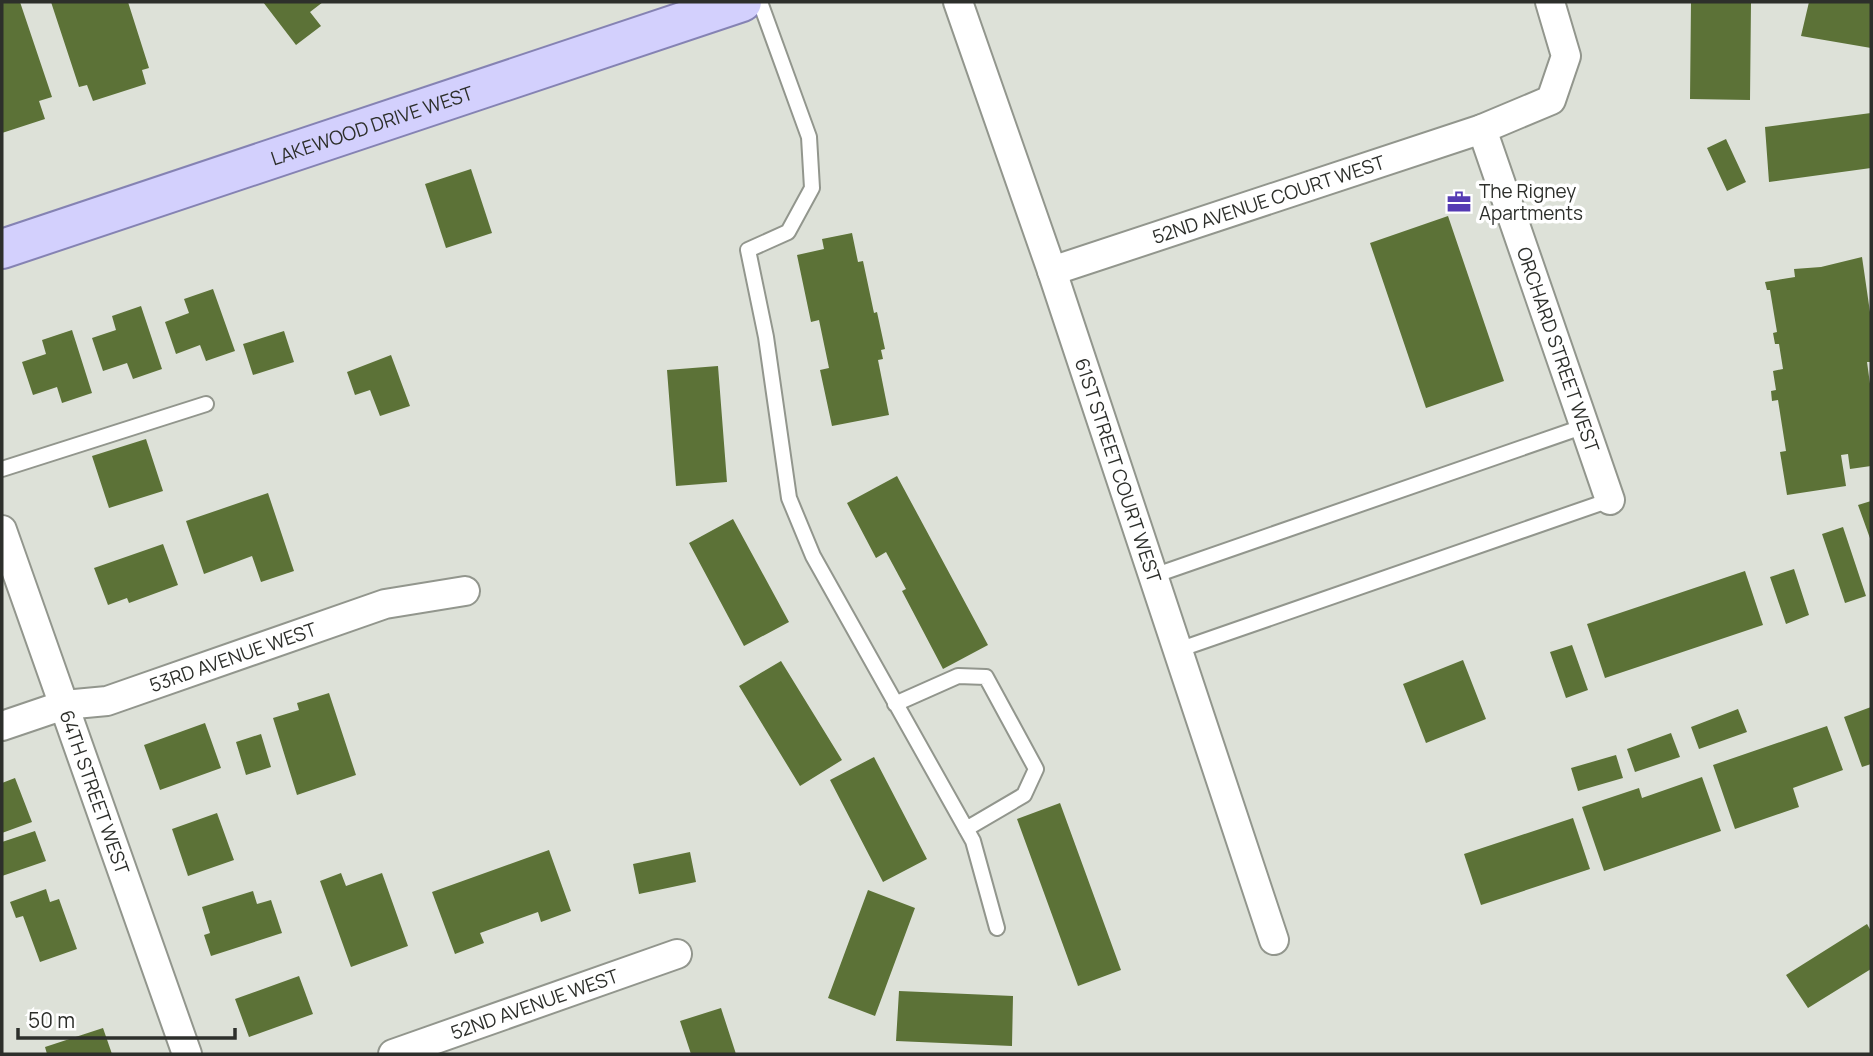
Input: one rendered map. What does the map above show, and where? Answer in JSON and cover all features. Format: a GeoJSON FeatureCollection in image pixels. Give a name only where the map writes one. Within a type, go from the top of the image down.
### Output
{"type":"FeatureCollection","features":[{"type":"Feature","properties":{"kind":"main road","name":"LAKEWOOD DRIVE WEST"},"geometry":{"type":"LineString","coordinates":[[2,249],[742,2]]}},
{"type":"Feature","properties":{"kind":"street","name":"61ST STREET COURT WEST"},"geometry":{"type":"LineString","coordinates":[[958,2],[1052,271],[1274,940]]}},
{"type":"Feature","properties":{"kind":"street"},"geometry":{"type":"LineString","coordinates":[[1482,129],[1551,100],[1566,57],[1550,2]]}},
{"type":"Feature","properties":{"kind":"street","name":"52ND AVENUE COURT WEST"},"geometry":{"type":"LineString","coordinates":[[1052,271],[1482,129]]}},
{"type":"Feature","properties":{"kind":"street","name":"ORCHARD STREET WEST"},"geometry":{"type":"LineString","coordinates":[[1482,129],[1610,500]]}},
{"type":"Feature","properties":{"kind":"street","name":"64TH STREET WEST"},"geometry":{"type":"LineString","coordinates":[[2,530],[187,1054]]}},
{"type":"Feature","properties":{"kind":"street","name":"53RD AVENUE WEST"},"geometry":{"type":"LineString","coordinates":[[2,726],[64,705],[107,701],[385,604],[465,591]]}},
{"type":"Feature","properties":{"kind":"street","name":"52ND AVENUE WEST"},"geometry":{"type":"LineString","coordinates":[[393,1054],[677,954]]}},
{"type":"Feature","properties":{"kind":"lane"},"geometry":{"type":"LineString","coordinates":[[760,2],[809,137],[812,188],[788,232],[748,250],[766,337],[789,498],[813,556],[973,841],[997,928]]}},
{"type":"Feature","properties":{"kind":"lane"},"geometry":{"type":"LineString","coordinates":[[2,469],[206,404]]}},
{"type":"Feature","properties":{"kind":"lane"},"geometry":{"type":"LineString","coordinates":[[1153,576],[1585,426]]}},
{"type":"Feature","properties":{"kind":"lane"},"geometry":{"type":"LineString","coordinates":[[1178,650],[1610,500]]}},
{"type":"Feature","properties":{"kind":"lane"},"geometry":{"type":"LineString","coordinates":[[895,704],[958,676],[986,677],[1036,769],[1024,795],[966,829]]}},
{"type":"Feature","properties":{"kind":"building"},"geometry":{"type":"Polygon","coordinates":[[[2,2],[20,2],[52,97],[39,101],[45,119],[2,133],[2,2]]]}},
{"type":"Feature","properties":{"kind":"building"},"geometry":{"type":"Polygon","coordinates":[[[51,2],[128,2],[149,68],[142,70],[146,84],[93,101],[87,85],[79,87],[51,2]]]}},
{"type":"Feature","properties":{"kind":"building"},"geometry":{"type":"Polygon","coordinates":[[[263,2],[323,2],[310,12],[321,26],[296,45],[263,2]]]}},
{"type":"Feature","properties":{"kind":"building"},"geometry":{"type":"Polygon","coordinates":[[[1691,2],[1751,2],[1750,100],[1690,99],[1691,2]]]}},
{"type":"Feature","properties":{"kind":"building"},"geometry":{"type":"Polygon","coordinates":[[[1809,2],[1871,2],[1871,48],[1801,36],[1809,2]]]}},
{"type":"Feature","properties":{"kind":"building"},"geometry":{"type":"Polygon","coordinates":[[[1871,113],[1871,168],[1769,182],[1765,127],[1871,113]]]}},
{"type":"Feature","properties":{"kind":"building"},"geometry":{"type":"Polygon","coordinates":[[[1726,139],[1746,182],[1727,191],[1707,148],[1726,139]]]}},
{"type":"Feature","properties":{"kind":"building"},"geometry":{"type":"Polygon","coordinates":[[[471,169],[492,233],[446,248],[425,184],[471,169]]]}},
{"type":"Feature","properties":{"kind":"building"},"geometry":{"type":"Polygon","coordinates":[[[1448,216],[1504,381],[1426,408],[1370,243],[1448,216]]]}},
{"type":"Feature","properties":{"kind":"building"},"geometry":{"type":"Polygon","coordinates":[[[852,233],[858,262],[863,261],[885,349],[881,350],[883,359],[878,360],[889,415],[832,426],[820,370],[829,368],[819,320],[811,322],[797,255],[824,249],[822,239],[852,233]]]}},
{"type":"Feature","properties":{"kind":"building"},"geometry":{"type":"Polygon","coordinates":[[[1862,257],[1871,319],[1871,362],[1867,362],[1871,391],[1871,466],[1850,469],[1848,454],[1841,455],[1846,486],[1787,495],[1780,452],[1786,451],[1778,400],[1772,401],[1771,391],[1776,390],[1773,371],[1783,369],[1779,344],[1775,344],[1773,333],[1777,332],[1770,290],[1767,290],[1765,282],[1795,277],[1794,269],[1821,267],[1862,257]]]}},
{"type":"Feature","properties":{"kind":"building"},"geometry":{"type":"Polygon","coordinates":[[[213,289],[235,351],[206,361],[200,345],[176,354],[165,322],[189,313],[184,299],[213,289]]]}},
{"type":"Feature","properties":{"kind":"building"},"geometry":{"type":"Polygon","coordinates":[[[141,306],[162,369],[133,379],[127,363],[103,371],[92,338],[116,330],[112,316],[141,306]]]}},
{"type":"Feature","properties":{"kind":"building"},"geometry":{"type":"Polygon","coordinates":[[[72,330],[92,393],[62,403],[57,387],[33,395],[22,362],[46,354],[42,340],[72,330]]]}},
{"type":"Feature","properties":{"kind":"building"},"geometry":{"type":"Polygon","coordinates":[[[284,331],[294,362],[253,375],[243,344],[284,331]]]}},
{"type":"Feature","properties":{"kind":"building"},"geometry":{"type":"Polygon","coordinates":[[[391,355],[410,406],[380,416],[370,390],[355,395],[347,372],[391,355]]]}},
{"type":"Feature","properties":{"kind":"building"},"geometry":{"type":"Polygon","coordinates":[[[718,366],[727,482],[676,486],[667,370],[718,366]]]}},
{"type":"Feature","properties":{"kind":"building"},"geometry":{"type":"Polygon","coordinates":[[[146,439],[163,491],[109,508],[92,456],[146,439]]]}},
{"type":"Feature","properties":{"kind":"building"},"geometry":{"type":"Polygon","coordinates":[[[897,476],[988,645],[943,669],[902,591],[906,589],[886,552],[876,558],[847,503],[897,476]]]}},
{"type":"Feature","properties":{"kind":"building"},"geometry":{"type":"Polygon","coordinates":[[[268,493],[294,571],[261,582],[252,556],[204,574],[186,521],[268,493]]]}},
{"type":"Feature","properties":{"kind":"building"},"geometry":{"type":"Polygon","coordinates":[[[1871,501],[1871,541],[1858,505],[1871,501]]]}},
{"type":"Feature","properties":{"kind":"building"},"geometry":{"type":"Polygon","coordinates":[[[733,519],[789,622],[744,646],[689,543],[733,519]]]}},
{"type":"Feature","properties":{"kind":"building"},"geometry":{"type":"Polygon","coordinates":[[[1843,527],[1866,596],[1845,603],[1822,534],[1843,527]]]}},
{"type":"Feature","properties":{"kind":"building"},"geometry":{"type":"Polygon","coordinates":[[[163,544],[178,585],[129,603],[127,598],[108,605],[94,568],[163,544]]]}},
{"type":"Feature","properties":{"kind":"building"},"geometry":{"type":"Polygon","coordinates":[[[1794,569],[1809,615],[1786,624],[1770,577],[1794,569]]]}},
{"type":"Feature","properties":{"kind":"building"},"geometry":{"type":"Polygon","coordinates":[[[1745,571],[1763,625],[1605,678],[1587,624],[1745,571]]]}},
{"type":"Feature","properties":{"kind":"building"},"geometry":{"type":"Polygon","coordinates":[[[1572,645],[1588,690],[1566,698],[1550,652],[1572,645]]]}},
{"type":"Feature","properties":{"kind":"building"},"geometry":{"type":"Polygon","coordinates":[[[1463,660],[1486,719],[1426,743],[1403,684],[1463,660]]]}},
{"type":"Feature","properties":{"kind":"building"},"geometry":{"type":"Polygon","coordinates":[[[781,661],[842,760],[800,786],[739,686],[781,661]]]}},
{"type":"Feature","properties":{"kind":"building"},"geometry":{"type":"Polygon","coordinates":[[[329,693],[356,775],[297,795],[273,718],[299,710],[297,703],[329,693]]]}},
{"type":"Feature","properties":{"kind":"building"},"geometry":{"type":"Polygon","coordinates":[[[1871,707],[1871,764],[1862,767],[1844,717],[1871,707]]]}},
{"type":"Feature","properties":{"kind":"building"},"geometry":{"type":"Polygon","coordinates":[[[1738,709],[1747,732],[1699,749],[1691,727],[1738,709]]]}},
{"type":"Feature","properties":{"kind":"building"},"geometry":{"type":"Polygon","coordinates":[[[205,723],[221,768],[160,790],[144,745],[205,723]]]}},
{"type":"Feature","properties":{"kind":"building"},"geometry":{"type":"Polygon","coordinates":[[[1827,726],[1843,770],[1793,788],[1799,807],[1735,829],[1713,765],[1827,726]]]}},
{"type":"Feature","properties":{"kind":"building"},"geometry":{"type":"Polygon","coordinates":[[[1671,733],[1680,757],[1635,772],[1627,749],[1671,733]]]}},
{"type":"Feature","properties":{"kind":"building"},"geometry":{"type":"Polygon","coordinates":[[[261,734],[271,767],[246,775],[236,742],[261,734]]]}},
{"type":"Feature","properties":{"kind":"building"},"geometry":{"type":"Polygon","coordinates":[[[1616,755],[1623,778],[1578,791],[1571,768],[1616,755]]]}},
{"type":"Feature","properties":{"kind":"building"},"geometry":{"type":"Polygon","coordinates":[[[874,757],[927,859],[883,882],[830,780],[874,757]]]}},
{"type":"Feature","properties":{"kind":"building"},"geometry":{"type":"Polygon","coordinates":[[[1702,777],[1721,831],[1604,871],[1582,807],[1639,788],[1642,798],[1702,777]]]}},
{"type":"Feature","properties":{"kind":"building"},"geometry":{"type":"Polygon","coordinates":[[[15,778],[32,822],[2,833],[2,783],[15,778]]]}},
{"type":"Feature","properties":{"kind":"building"},"geometry":{"type":"Polygon","coordinates":[[[1060,803],[1121,970],[1078,986],[1017,819],[1060,803]]]}},
{"type":"Feature","properties":{"kind":"building"},"geometry":{"type":"Polygon","coordinates":[[[217,813],[234,860],[188,876],[172,829],[217,813]]]}},
{"type":"Feature","properties":{"kind":"building"},"geometry":{"type":"Polygon","coordinates":[[[1573,818],[1590,869],[1481,905],[1464,854],[1573,818]]]}},
{"type":"Feature","properties":{"kind":"building"},"geometry":{"type":"Polygon","coordinates":[[[35,831],[46,861],[2,876],[2,842],[35,831]]]}},
{"type":"Feature","properties":{"kind":"building"},"geometry":{"type":"Polygon","coordinates":[[[549,850],[571,911],[541,922],[538,912],[480,933],[484,943],[455,954],[432,892],[549,850]]]}},
{"type":"Feature","properties":{"kind":"building"},"geometry":{"type":"Polygon","coordinates":[[[690,852],[696,882],[639,894],[633,864],[690,852]]]}},
{"type":"Feature","properties":{"kind":"building"},"geometry":{"type":"Polygon","coordinates":[[[341,873],[346,886],[382,873],[408,946],[351,967],[320,881],[341,873]]]}},
{"type":"Feature","properties":{"kind":"building"},"geometry":{"type":"Polygon","coordinates":[[[46,889],[50,902],[59,899],[77,949],[40,962],[23,916],[16,918],[10,902],[46,889]]]}},
{"type":"Feature","properties":{"kind":"building"},"geometry":{"type":"Polygon","coordinates":[[[868,890],[915,908],[875,1016],[828,998],[868,890]]]}},
{"type":"Feature","properties":{"kind":"building"},"geometry":{"type":"Polygon","coordinates":[[[253,891],[257,904],[271,900],[282,933],[211,956],[204,935],[210,933],[202,907],[253,891]]]}},
{"type":"Feature","properties":{"kind":"building"},"geometry":{"type":"Polygon","coordinates":[[[1867,924],[1871,931],[1871,969],[1808,1008],[1786,975],[1867,924]]]}},
{"type":"Feature","properties":{"kind":"building"},"geometry":{"type":"Polygon","coordinates":[[[299,976],[313,1014],[249,1037],[235,999],[299,976]]]}},
{"type":"Feature","properties":{"kind":"building"},"geometry":{"type":"Polygon","coordinates":[[[899,991],[1013,996],[1012,1046],[896,1041],[899,991]]]}},
{"type":"Feature","properties":{"kind":"building"},"geometry":{"type":"Polygon","coordinates":[[[721,1008],[736,1054],[691,1054],[680,1021],[721,1008]]]}},
{"type":"Feature","properties":{"kind":"building"},"geometry":{"type":"Polygon","coordinates":[[[103,1028],[112,1054],[47,1054],[45,1047],[103,1028]]]}},
{"type":"Feature","properties":{"kind":"place","name":"The Rigney Apartments"},"geometry":{"type":"Point","coordinates":[1459,202]}}]}
